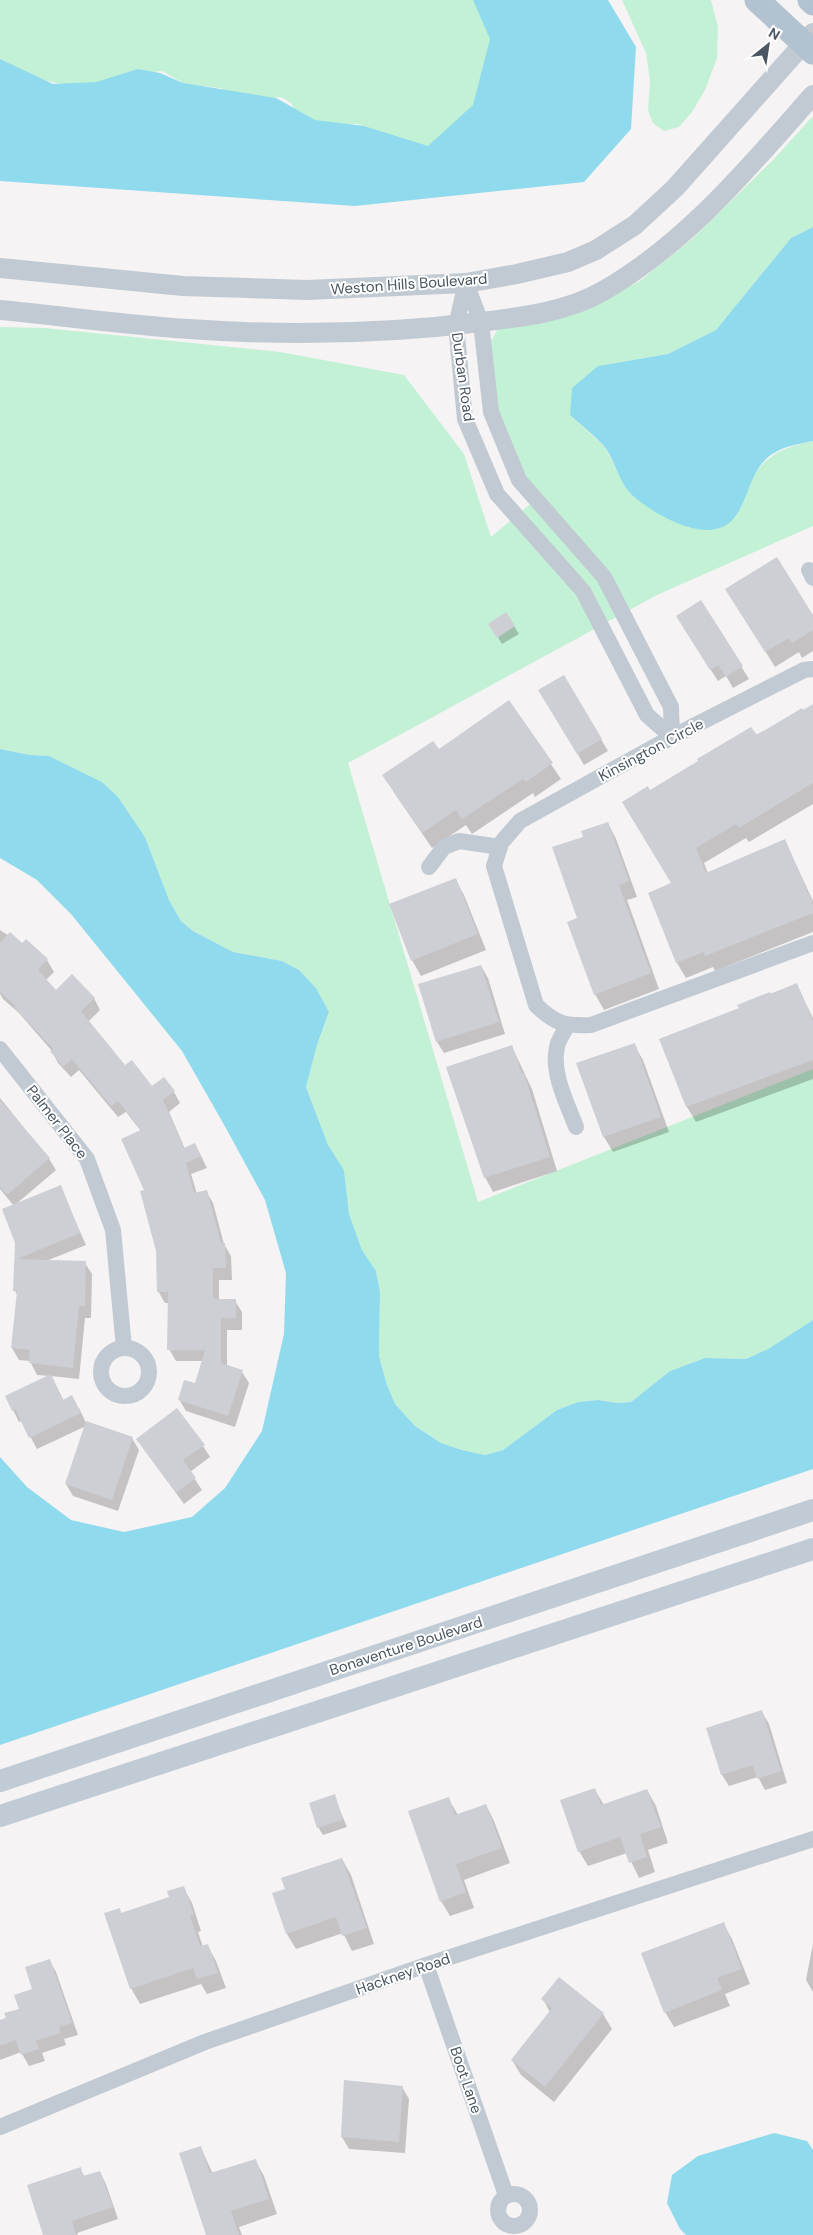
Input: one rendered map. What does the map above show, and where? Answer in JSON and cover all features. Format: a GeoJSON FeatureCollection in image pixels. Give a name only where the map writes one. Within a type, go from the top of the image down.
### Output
{"type":"FeatureCollection","features":[{"type":"Feature","properties":{"kind":"main road"},"geometry":{"type":"LineString","coordinates":[[757,0],[810,43]]}},
{"type":"Feature","properties":{"kind":"main road"},"geometry":{"type":"LineString","coordinates":[[810,0],[813,3]]}},
{"type":"Feature","properties":{"kind":"main road","name":"Bonaventure Boulevard"},"geometry":{"type":"LineString","coordinates":[[0,1781],[813,1510]]}},
{"type":"Feature","properties":{"kind":"main road"},"geometry":{"type":"LineString","coordinates":[[0,1816],[813,1549]]}},
{"type":"Feature","properties":{"kind":"street","name":"Weston Hills Boulevard"},"geometry":{"type":"LineString","coordinates":[[0,268],[183,286],[307,290],[466,283],[518,274],[568,262],[596,250],[635,225],[675,188],[810,43]]}},
{"type":"Feature","properties":{"kind":"street"},"geometry":{"type":"LineString","coordinates":[[0,310],[188,329],[312,333],[456,326],[523,317],[573,305],[601,292],[641,268],[682,234],[764,150],[813,95]]}},
{"type":"Feature","properties":{"kind":"street","name":"Durban Road"},"geometry":{"type":"LineString","coordinates":[[466,283],[481,322],[491,412],[519,480],[604,577],[671,707],[672,737]]}},
{"type":"Feature","properties":{"kind":"street","name":"Durban Road"},"geometry":{"type":"LineString","coordinates":[[466,283],[456,326],[466,419],[497,494],[583,591],[647,715],[672,737]]}},
{"type":"Feature","properties":{"kind":"street","name":"Kinsington Circle"},"geometry":{"type":"LineString","coordinates":[[568,1026],[549,1018],[536,1005],[494,866],[500,847],[520,821],[672,737],[804,670],[813,670]]}},
{"type":"Feature","properties":{"kind":"street"},"geometry":{"type":"LineString","coordinates":[[632,686],[654,674]]}},
{"type":"Feature","properties":{"kind":"street"},"geometry":{"type":"LineString","coordinates":[[429,868],[444,848],[459,841],[500,847]]}},
{"type":"Feature","properties":{"kind":"street"},"geometry":{"type":"LineString","coordinates":[[576,1127],[562,1089],[556,1064],[557,1046],[568,1026],[591,1025],[813,943]]}},
{"type":"Feature","properties":{"kind":"street","name":"Palmer Place"},"geometry":{"type":"LineString","coordinates":[[0,1049],[87,1159],[113,1230],[124,1348]]}},
{"type":"Feature","properties":{"kind":"street","name":"Hackney Road"},"geometry":{"type":"LineString","coordinates":[[0,2127],[206,2042],[426,1965],[813,1839]]}},
{"type":"Feature","properties":{"kind":"street","name":"Boot Lane"},"geometry":{"type":"LineString","coordinates":[[426,1965],[506,2195]]}},
{"type":"Feature","properties":{"kind":"green space"},"geometry":{"type":"Polygon","coordinates":[[[0,0],[481,0],[494,29],[481,99],[441,147],[421,145],[357,124],[320,125],[295,110],[291,103],[281,97],[270,98],[232,93],[220,88],[185,84],[162,71],[142,73],[124,83],[61,84],[40,79],[0,59],[0,0]]]}},
{"type":"Feature","properties":{"kind":"green space"},"geometry":{"type":"Polygon","coordinates":[[[622,0],[711,0],[718,27],[717,58],[705,90],[692,112],[679,127],[664,131],[653,123],[648,110],[650,81],[646,53],[622,0]]]}},
{"type":"Feature","properties":{"kind":"green space"},"geometry":{"type":"Polygon","coordinates":[[[813,116],[813,227],[791,238],[716,330],[668,354],[598,366],[570,415],[604,446],[630,494],[741,506],[752,479],[766,461],[785,449],[813,441],[813,526],[657,595],[348,763],[478,1202],[813,1069],[813,1320],[768,1349],[746,1359],[705,1358],[670,1371],[631,1402],[617,1403],[598,1400],[578,1402],[557,1410],[503,1450],[485,1455],[462,1450],[441,1443],[415,1426],[395,1404],[387,1385],[379,1356],[380,1292],[376,1271],[362,1250],[349,1214],[344,1170],[328,1145],[306,1087],[317,1045],[329,1013],[316,988],[299,970],[282,961],[233,952],[193,931],[181,921],[169,900],[145,837],[118,797],[102,782],[49,756],[30,755],[0,749],[0,327],[45,328],[280,352],[404,375],[464,454],[491,537],[536,499],[491,412],[487,348],[498,329],[569,315],[640,281],[691,240],[773,160],[813,116]]]}},
{"type":"Feature","properties":{"kind":"water"},"geometry":{"type":"Polygon","coordinates":[[[473,0],[608,0],[636,47],[631,129],[584,182],[355,206],[0,181],[0,59],[53,84],[96,82],[138,69],[160,73],[183,83],[276,98],[315,120],[364,126],[428,146],[473,105],[490,39],[473,0]]]}},
{"type":"Feature","properties":{"kind":"water"},"geometry":{"type":"Polygon","coordinates":[[[813,227],[813,441],[783,449],[767,458],[756,472],[739,511],[724,526],[711,530],[697,529],[667,519],[641,503],[632,495],[604,446],[570,415],[572,388],[598,366],[668,354],[716,330],[791,238],[813,227]]]}},
{"type":"Feature","properties":{"kind":"water"},"geometry":{"type":"Polygon","coordinates":[[[0,749],[30,755],[49,756],[102,782],[118,797],[145,837],[169,900],[181,921],[193,931],[233,952],[282,961],[299,970],[316,988],[329,1012],[317,1045],[306,1087],[328,1145],[344,1170],[349,1214],[362,1250],[376,1271],[380,1292],[379,1356],[387,1385],[395,1404],[415,1426],[441,1443],[485,1455],[503,1450],[557,1410],[578,1402],[598,1400],[617,1403],[631,1402],[670,1371],[705,1358],[746,1359],[768,1349],[813,1320],[813,1469],[0,1745],[0,1457],[27,1487],[71,1520],[124,1532],[192,1517],[225,1488],[262,1431],[284,1334],[286,1273],[265,1200],[182,1051],[71,914],[37,880],[0,858],[0,749]]]}},
{"type":"Feature","properties":{"kind":"water"},"geometry":{"type":"Polygon","coordinates":[[[774,2133],[807,2141],[813,2150],[813,2235],[686,2235],[680,2229],[667,2203],[672,2175],[698,2156],[774,2133]]]}},
{"type":"Feature","properties":{"kind":"building"},"geometry":{"type":"Polygon","coordinates":[[[777,557],[813,615],[813,630],[792,643],[789,638],[765,652],[725,589],[777,557]]]}},
{"type":"Feature","properties":{"kind":"building"},"geometry":{"type":"Polygon","coordinates":[[[701,600],[743,666],[726,677],[718,665],[710,670],[676,616],[701,600]]]}},
{"type":"Feature","properties":{"kind":"building"},"geometry":{"type":"Polygon","coordinates":[[[506,612],[515,626],[497,638],[488,624],[506,612]]]}},
{"type":"Feature","properties":{"kind":"building"},"geometry":{"type":"Polygon","coordinates":[[[564,675],[602,739],[577,754],[538,690],[564,675]]]}},
{"type":"Feature","properties":{"kind":"building"},"geometry":{"type":"Polygon","coordinates":[[[509,700],[553,763],[526,782],[523,779],[462,819],[456,810],[422,833],[382,775],[433,741],[439,749],[509,700]]]}},
{"type":"Feature","properties":{"kind":"building"},"geometry":{"type":"Polygon","coordinates":[[[813,704],[813,783],[739,828],[736,824],[696,848],[706,873],[785,839],[813,904],[813,913],[705,956],[704,952],[676,963],[648,893],[671,883],[622,802],[648,786],[650,790],[751,727],[757,735],[802,708],[803,710],[813,704]]]}},
{"type":"Feature","properties":{"kind":"building"},"geometry":{"type":"Polygon","coordinates":[[[608,822],[629,881],[619,885],[651,973],[594,995],[567,922],[577,918],[552,847],[583,837],[581,831],[608,822]]]}},
{"type":"Feature","properties":{"kind":"building"},"geometry":{"type":"Polygon","coordinates":[[[456,878],[478,934],[411,961],[389,904],[456,878]]]}},
{"type":"Feature","properties":{"kind":"building"},"geometry":{"type":"Polygon","coordinates":[[[10,932],[22,943],[26,939],[48,959],[38,970],[56,990],[72,974],[95,998],[81,1011],[125,1065],[132,1060],[152,1086],[164,1077],[175,1091],[163,1100],[184,1148],[195,1143],[201,1156],[186,1163],[194,1193],[207,1190],[221,1243],[225,1243],[226,1268],[213,1268],[213,1299],[236,1299],[236,1318],[221,1318],[221,1363],[243,1370],[228,1416],[178,1400],[184,1380],[195,1383],[205,1350],[167,1350],[168,1292],[157,1292],[156,1251],[140,1191],[144,1190],[121,1139],[141,1130],[118,1101],[111,1106],[72,1059],[63,1067],[50,1051],[53,1049],[14,1007],[16,1006],[0,992],[0,943],[10,932]]]}},
{"type":"Feature","properties":{"kind":"building"},"geometry":{"type":"Polygon","coordinates":[[[481,965],[499,1022],[436,1042],[418,984],[481,965]]]}},
{"type":"Feature","properties":{"kind":"building"},"geometry":{"type":"Polygon","coordinates":[[[797,983],[813,1021],[813,1060],[686,1107],[659,1039],[739,1008],[737,1005],[797,983]]]}},
{"type":"Feature","properties":{"kind":"building"},"geometry":{"type":"Polygon","coordinates":[[[635,1043],[661,1117],[603,1137],[576,1063],[635,1043]]]}},
{"type":"Feature","properties":{"kind":"building"},"geometry":{"type":"Polygon","coordinates":[[[512,1045],[522,1074],[524,1073],[550,1157],[484,1178],[446,1067],[512,1045]]]}},
{"type":"Feature","properties":{"kind":"building"},"geometry":{"type":"Polygon","coordinates":[[[0,1100],[50,1158],[7,1195],[0,1187],[0,1100]]]}},
{"type":"Feature","properties":{"kind":"building"},"geometry":{"type":"Polygon","coordinates":[[[61,1185],[80,1233],[17,1259],[86,1261],[85,1306],[79,1306],[73,1368],[29,1363],[30,1350],[11,1348],[17,1291],[13,1291],[15,1243],[2,1209],[61,1185]]]}},
{"type":"Feature","properties":{"kind":"building"},"geometry":{"type":"Polygon","coordinates":[[[51,1374],[63,1400],[72,1395],[81,1413],[29,1438],[15,1409],[12,1411],[5,1396],[51,1374]]]}},
{"type":"Feature","properties":{"kind":"building"},"geometry":{"type":"Polygon","coordinates":[[[177,1408],[205,1445],[183,1460],[196,1478],[176,1493],[136,1439],[177,1408]]]}},
{"type":"Feature","properties":{"kind":"building"},"geometry":{"type":"Polygon","coordinates":[[[86,1421],[133,1437],[112,1500],[65,1484],[86,1421]]]}},
{"type":"Feature","properties":{"kind":"building"},"geometry":{"type":"Polygon","coordinates":[[[762,1710],[781,1771],[757,1779],[753,1765],[721,1775],[706,1728],[762,1710]]]}},
{"type":"Feature","properties":{"kind":"building"},"geometry":{"type":"Polygon","coordinates":[[[595,1788],[601,1805],[647,1789],[661,1827],[640,1834],[647,1857],[629,1863],[620,1837],[578,1852],[560,1800],[595,1788]]]}},
{"type":"Feature","properties":{"kind":"building"},"geometry":{"type":"Polygon","coordinates":[[[335,1794],[343,1820],[317,1828],[309,1803],[335,1794]]]}},
{"type":"Feature","properties":{"kind":"building"},"geometry":{"type":"Polygon","coordinates":[[[449,1797],[455,1815],[486,1804],[502,1848],[456,1864],[466,1892],[440,1902],[408,1811],[449,1797]]]}},
{"type":"Feature","properties":{"kind":"building"},"geometry":{"type":"Polygon","coordinates":[[[342,1858],[367,1928],[342,1936],[336,1917],[286,1934],[272,1893],[285,1889],[281,1878],[342,1858]]]}},
{"type":"Feature","properties":{"kind":"building"},"geometry":{"type":"Polygon","coordinates":[[[184,1886],[194,1915],[190,1916],[200,1946],[208,1944],[218,1973],[197,1979],[193,1968],[130,1989],[104,1913],[120,1908],[121,1913],[169,1897],[167,1891],[184,1886]]]}},
{"type":"Feature","properties":{"kind":"building"},"geometry":{"type":"Polygon","coordinates":[[[724,1922],[742,1969],[717,1978],[722,1990],[664,2013],[641,1953],[724,1922]]]}},
{"type":"Feature","properties":{"kind":"building"},"geometry":{"type":"Polygon","coordinates":[[[50,1959],[72,2023],[59,2027],[60,2033],[36,2041],[39,2049],[21,2055],[16,2040],[0,2046],[0,2020],[6,2018],[4,2013],[19,2009],[14,1995],[32,1989],[25,1967],[50,1959]]]}},
{"type":"Feature","properties":{"kind":"building"},"geometry":{"type":"Polygon","coordinates":[[[559,1977],[604,2013],[545,2087],[511,2060],[552,2008],[541,1999],[559,1977]]]}},
{"type":"Feature","properties":{"kind":"building"},"geometry":{"type":"Polygon","coordinates":[[[344,2080],[403,2086],[399,2142],[341,2137],[344,2080]]]}},
{"type":"Feature","properties":{"kind":"building"},"geometry":{"type":"Polygon","coordinates":[[[201,2146],[210,2173],[256,2159],[269,2199],[231,2211],[239,2235],[206,2235],[179,2153],[201,2146]]]}},
{"type":"Feature","properties":{"kind":"building"},"geometry":{"type":"Polygon","coordinates":[[[81,2167],[83,2176],[100,2171],[113,2207],[72,2221],[76,2235],[43,2235],[27,2185],[81,2167]]]}}]}
